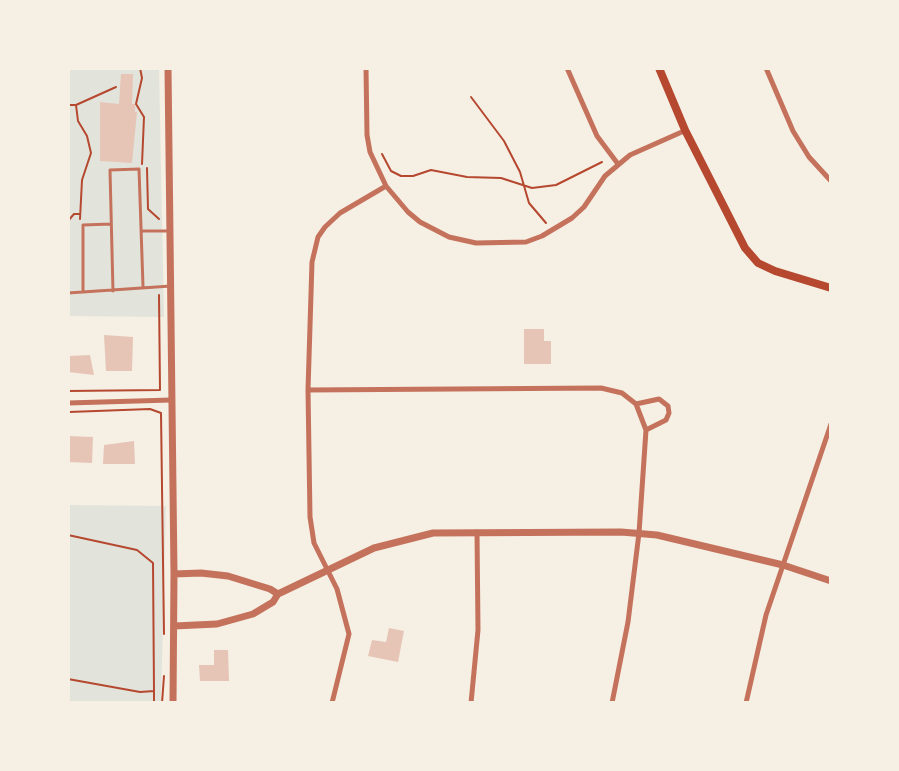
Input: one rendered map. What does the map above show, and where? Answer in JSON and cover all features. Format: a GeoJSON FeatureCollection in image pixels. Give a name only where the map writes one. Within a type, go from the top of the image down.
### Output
{"type":"FeatureCollection","features":[{"type":"Feature","properties":{"kind":"main road"},"geometry":{"type":"LineString","coordinates":[[659,68],[685,130],[735,231],[758,263],[831,288]]}},
{"type":"Feature","properties":{"kind":"street"},"geometry":{"type":"LineString","coordinates":[[168,68],[173,703]]}},
{"type":"Feature","properties":{"kind":"street"},"geometry":{"type":"LineString","coordinates":[[366,68],[367,135],[370,152],[386,186],[408,212],[435,231],[476,243],[526,242],[542,236],[584,207],[605,176],[618,164],[640,149],[685,130]]}},
{"type":"Feature","properties":{"kind":"street"},"geometry":{"type":"LineString","coordinates":[[567,68],[591,123],[618,164]]}},
{"type":"Feature","properties":{"kind":"street"},"geometry":{"type":"LineString","coordinates":[[766,68],[793,131],[809,157],[831,181]]}},
{"type":"Feature","properties":{"kind":"street"},"geometry":{"type":"LineString","coordinates":[[332,703],[349,634],[337,589],[311,531],[308,390],[312,262],[318,237],[340,213],[386,186]]}},
{"type":"Feature","properties":{"kind":"street"},"geometry":{"type":"LineString","coordinates":[[308,390],[601,388],[622,393],[636,404],[646,430],[639,533],[628,622],[612,703]]}},
{"type":"Feature","properties":{"kind":"street"},"geometry":{"type":"LineString","coordinates":[[636,404],[659,399],[668,406],[666,420],[646,430]]}},
{"type":"Feature","properties":{"kind":"street"},"geometry":{"type":"LineString","coordinates":[[68,403],[171,400]]}},
{"type":"Feature","properties":{"kind":"street"},"geometry":{"type":"LineString","coordinates":[[746,703],[760,637],[831,427]]}},
{"type":"Feature","properties":{"kind":"street"},"geometry":{"type":"LineString","coordinates":[[471,703],[478,630],[477,531]]}},
{"type":"Feature","properties":{"kind":"street"},"geometry":{"type":"LineString","coordinates":[[174,626],[217,624],[253,614],[273,602],[278,594],[374,548],[433,533],[639,533],[677,538],[783,565],[831,581]]}},
{"type":"Feature","properties":{"kind":"street"},"geometry":{"type":"LineString","coordinates":[[174,574],[228,576],[278,594]]}},
{"type":"Feature","properties":{"kind":"lane"},"geometry":{"type":"LineString","coordinates":[[113,291],[110,170],[139,169],[143,286]]}},
{"type":"Feature","properties":{"kind":"lane"},"geometry":{"type":"LineString","coordinates":[[83,292],[83,225],[111,224]]}},
{"type":"Feature","properties":{"kind":"lane"},"geometry":{"type":"LineString","coordinates":[[141,231],[170,231]]}},
{"type":"Feature","properties":{"kind":"lane"},"geometry":{"type":"LineString","coordinates":[[68,293],[171,286]]}},
{"type":"Feature","properties":{"kind":"path"},"geometry":{"type":"LineString","coordinates":[[140,68],[142,78],[136,104],[144,117],[142,164],[148,169],[148,209],[159,219]]}},
{"type":"Feature","properties":{"kind":"path"},"geometry":{"type":"LineString","coordinates":[[68,105],[76,105],[116,87]]}},
{"type":"Feature","properties":{"kind":"path"},"geometry":{"type":"LineString","coordinates":[[471,97],[504,141],[520,172],[529,203],[546,223]]}},
{"type":"Feature","properties":{"kind":"path"},"geometry":{"type":"LineString","coordinates":[[76,105],[78,121],[90,145],[89,161],[82,180],[80,214],[83,225]]}},
{"type":"Feature","properties":{"kind":"path"},"geometry":{"type":"LineString","coordinates":[[382,154],[391,171],[401,176],[431,170],[467,177],[501,178],[532,188],[556,185],[602,162]]}},
{"type":"Feature","properties":{"kind":"path"},"geometry":{"type":"LineString","coordinates":[[68,221],[74,214],[80,214]]}},
{"type":"Feature","properties":{"kind":"path"},"geometry":{"type":"LineString","coordinates":[[68,391],[160,390],[159,295]]}},
{"type":"Feature","properties":{"kind":"path"},"geometry":{"type":"LineString","coordinates":[[68,412],[150,409],[161,413],[164,633]]}},
{"type":"Feature","properties":{"kind":"path"},"geometry":{"type":"LineString","coordinates":[[68,535],[137,550],[153,563],[154,703]]}},
{"type":"Feature","properties":{"kind":"path"},"geometry":{"type":"LineString","coordinates":[[162,703],[164,674]]}},
{"type":"Feature","properties":{"kind":"path"},"geometry":{"type":"LineString","coordinates":[[68,679],[140,692],[154,691]]}},
{"type":"Feature","properties":{"kind":"shaded area"},"geometry":{"type":"Polygon","coordinates":[[[68,68],[159,68],[164,317],[68,316],[68,68]]]}},
{"type":"Feature","properties":{"kind":"shaded area"},"geometry":{"type":"Polygon","coordinates":[[[68,505],[166,506],[161,703],[68,703],[68,505]]]}},
{"type":"Feature","properties":{"kind":"building"},"geometry":{"type":"Polygon","coordinates":[[[121,74],[133,74],[132,104],[135,104],[137,112],[132,163],[100,161],[100,102],[119,104],[121,74]]]}},
{"type":"Feature","properties":{"kind":"building"},"geometry":{"type":"Polygon","coordinates":[[[524,329],[544,329],[544,341],[551,341],[551,364],[524,364],[524,329]]]}},
{"type":"Feature","properties":{"kind":"building"},"geometry":{"type":"Polygon","coordinates":[[[104,335],[133,337],[132,371],[106,371],[104,335]]]}},
{"type":"Feature","properties":{"kind":"building"},"geometry":{"type":"Polygon","coordinates":[[[90,355],[94,375],[68,372],[68,356],[90,355]]]}},
{"type":"Feature","properties":{"kind":"building"},"geometry":{"type":"Polygon","coordinates":[[[68,436],[93,437],[92,463],[68,462],[68,436]]]}},
{"type":"Feature","properties":{"kind":"building"},"geometry":{"type":"Polygon","coordinates":[[[134,441],[135,464],[103,464],[104,445],[134,441]]]}},
{"type":"Feature","properties":{"kind":"building"},"geometry":{"type":"Polygon","coordinates":[[[389,628],[404,631],[398,662],[368,656],[372,640],[386,642],[389,628]]]}},
{"type":"Feature","properties":{"kind":"building"},"geometry":{"type":"Polygon","coordinates":[[[214,650],[228,650],[229,681],[200,681],[199,665],[214,665],[214,650]]]}}]}
